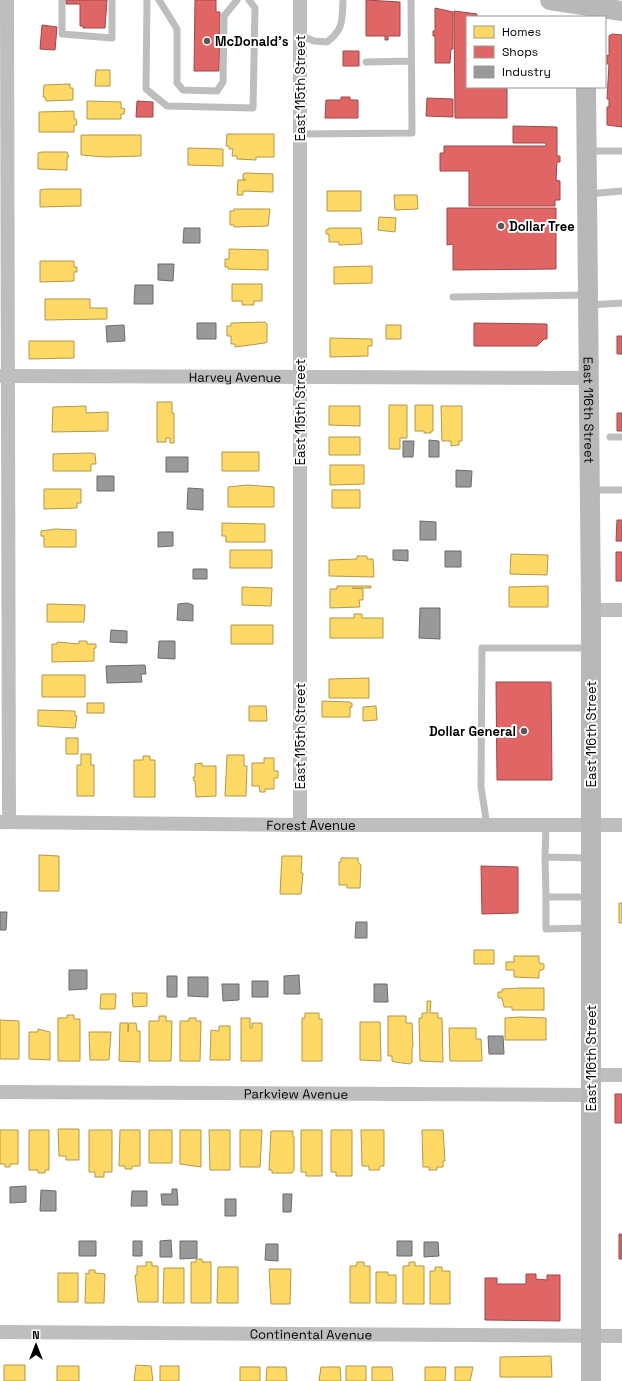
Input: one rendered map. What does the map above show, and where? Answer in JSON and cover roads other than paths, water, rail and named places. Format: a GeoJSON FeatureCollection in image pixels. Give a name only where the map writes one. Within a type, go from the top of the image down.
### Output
{"type":"FeatureCollection","features":[{"type":"Feature","properties":{"kind":"main road"},"geometry":{"type":"LineString","coordinates":[[550,0],[585,7],[622,10]]}},
{"type":"Feature","properties":{"kind":"main road","name":"East 116th Street"},"geometry":{"type":"LineString","coordinates":[[586,88],[591,610],[591,1381]]}},
{"type":"Feature","properties":{"kind":"street"},"geometry":{"type":"LineString","coordinates":[[5,822],[4,32],[7,0]]}},
{"type":"Feature","properties":{"kind":"street","name":"East 115th Street"},"geometry":{"type":"LineString","coordinates":[[300,0],[300,825]]}},
{"type":"Feature","properties":{"kind":"street","name":"Harvey Avenue"},"geometry":{"type":"LineString","coordinates":[[5,376],[589,378]]}},
{"type":"Feature","properties":{"kind":"street"},"geometry":{"type":"LineString","coordinates":[[591,610],[622,610]]}},
{"type":"Feature","properties":{"kind":"street","name":"Forest Avenue"},"geometry":{"type":"LineString","coordinates":[[5,822],[300,825],[622,825]]}},
{"type":"Feature","properties":{"kind":"street"},"geometry":{"type":"LineString","coordinates":[[591,1075],[622,1075]]}},
{"type":"Feature","properties":{"kind":"street","name":"Parkview Avenue"},"geometry":{"type":"LineString","coordinates":[[0,1092],[591,1095]]}},
{"type":"Feature","properties":{"kind":"street","name":"Continental Avenue"},"geometry":{"type":"LineString","coordinates":[[0,1332],[622,1336]]}},
{"type":"Feature","properties":{"kind":"lane"},"geometry":{"type":"LineString","coordinates":[[62,0],[62,34],[112,38],[112,0]]}},
{"type":"Feature","properties":{"kind":"lane"},"geometry":{"type":"LineString","coordinates":[[147,0],[146,89],[167,106],[253,108],[255,8],[249,0]]}},
{"type":"Feature","properties":{"kind":"lane"},"geometry":{"type":"LineString","coordinates":[[159,0],[177,29],[177,83],[184,90],[217,91],[223,82],[224,16],[237,0]]}},
{"type":"Feature","properties":{"kind":"lane"},"geometry":{"type":"LineString","coordinates":[[300,34],[314,41],[327,42],[336,35],[342,24],[343,0]]}},
{"type":"Feature","properties":{"kind":"lane"},"geometry":{"type":"LineString","coordinates":[[300,134],[412,133],[410,0]]}},
{"type":"Feature","properties":{"kind":"lane"},"geometry":{"type":"LineString","coordinates":[[366,62],[411,61]]}},
{"type":"Feature","properties":{"kind":"lane"},"geometry":{"type":"LineString","coordinates":[[586,151],[622,151]]}},
{"type":"Feature","properties":{"kind":"lane"},"geometry":{"type":"LineString","coordinates":[[587,194],[622,191]]}},
{"type":"Feature","properties":{"kind":"lane"},"geometry":{"type":"LineString","coordinates":[[453,297],[588,300],[622,303]]}},
{"type":"Feature","properties":{"kind":"lane"},"geometry":{"type":"LineString","coordinates":[[610,437],[622,437]]}},
{"type":"Feature","properties":{"kind":"lane"},"geometry":{"type":"LineString","coordinates":[[590,490],[622,490]]}},
{"type":"Feature","properties":{"kind":"lane"},"geometry":{"type":"LineString","coordinates":[[487,825],[481,787],[482,648],[591,648]]}},
{"type":"Feature","properties":{"kind":"lane"},"geometry":{"type":"LineString","coordinates":[[546,825],[546,929],[591,928]]}},
{"type":"Feature","properties":{"kind":"lane"},"geometry":{"type":"LineString","coordinates":[[545,857],[591,858]]}},
{"type":"Feature","properties":{"kind":"lane"},"geometry":{"type":"LineString","coordinates":[[546,897],[591,897]]}},
{"type":"Feature","properties":{"kind":"place","name":"McDonald's"},"geometry":{"type":"Point","coordinates":[207,41]}},
{"type":"Feature","properties":{"kind":"place","name":"Dollar Tree"},"geometry":{"type":"Point","coordinates":[501,226]}},
{"type":"Feature","properties":{"kind":"place","name":"Dollar General"},"geometry":{"type":"Point","coordinates":[524,731]}}]}
